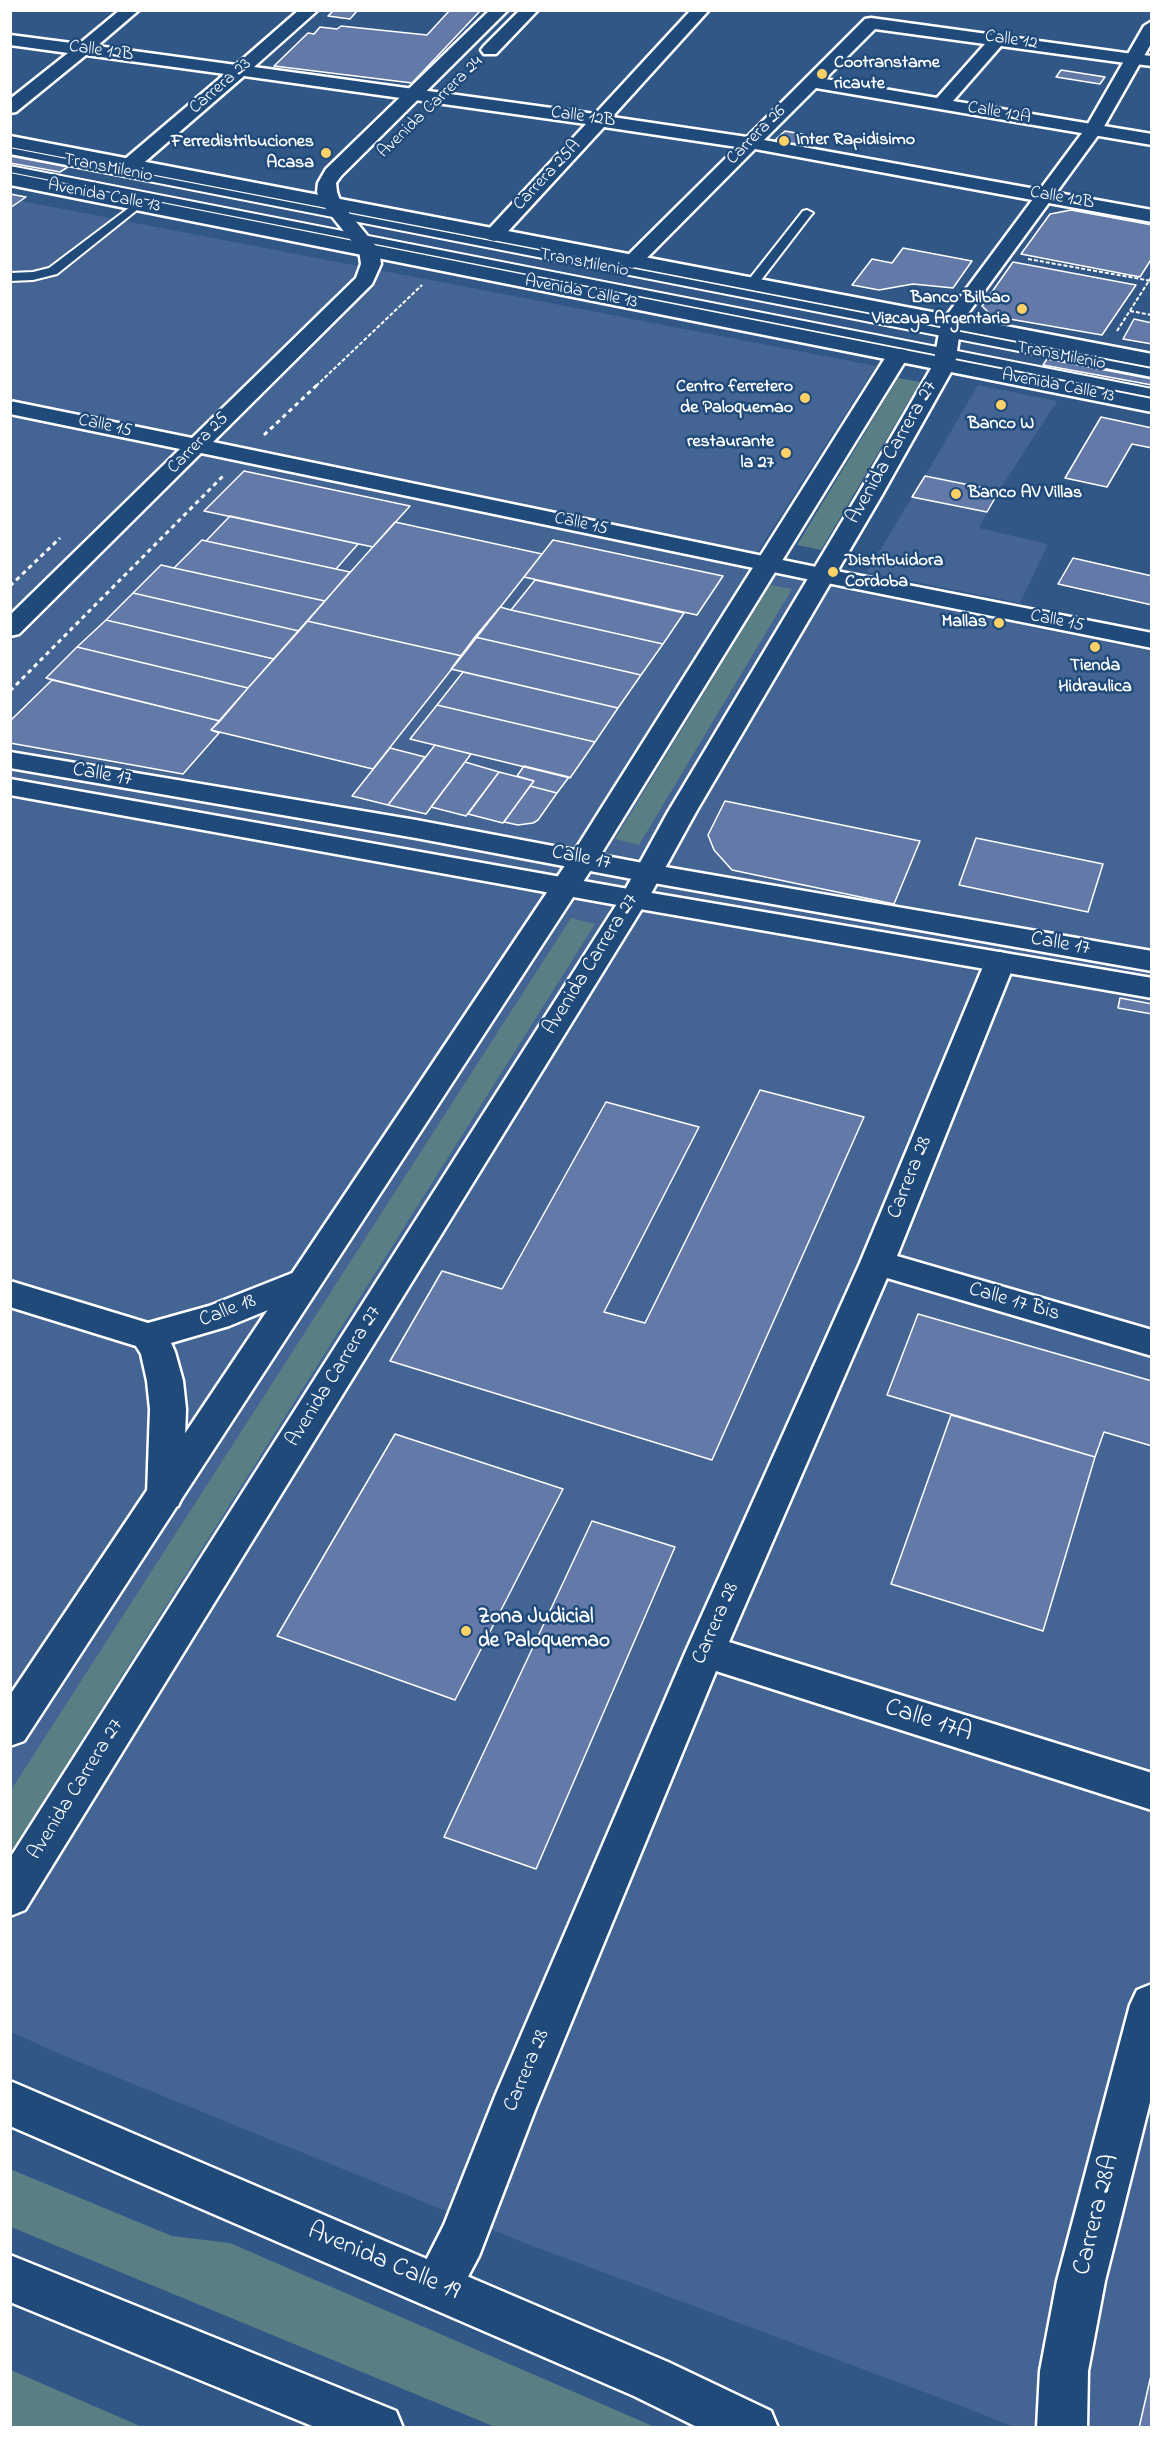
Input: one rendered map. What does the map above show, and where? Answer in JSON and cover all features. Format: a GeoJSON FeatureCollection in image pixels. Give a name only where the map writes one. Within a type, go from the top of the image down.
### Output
{"type":"FeatureCollection","features":[{"type":"Feature","properties":{"kind":"street"},"geometry":{"type":"LineString","coordinates":[[10,108],[131,10]]}},
{"type":"Feature","properties":{"kind":"street","name":"Carrera 23"},"geometry":{"type":"LineString","coordinates":[[132,163],[310,10]]}},
{"type":"Feature","properties":{"kind":"street","name":"Avenida Carrera 24"},"geometry":{"type":"LineString","coordinates":[[337,210],[327,183],[333,173],[500,10]]}},
{"type":"Feature","properties":{"kind":"street","name":"Avenida Carrera 24"},"geometry":{"type":"LineString","coordinates":[[476,64],[530,10]]}},
{"type":"Feature","properties":{"kind":"street","name":"Carrera 25A"},"geometry":{"type":"LineString","coordinates":[[494,236],[701,10]]}},
{"type":"Feature","properties":{"kind":"street","name":"Calle 12"},"geometry":{"type":"LineString","coordinates":[[865,16],[998,39],[1142,60]]}},
{"type":"Feature","properties":{"kind":"street","name":"Carrera 26"},"geometry":{"type":"LineString","coordinates":[[635,258],[811,82],[865,16]]}},
{"type":"Feature","properties":{"kind":"street","name":"Avenida Carrera 27"},"geometry":{"type":"LineString","coordinates":[[10,1896],[641,886],[681,812],[870,495],[948,344],[1002,254],[1142,60],[1152,26]]}},
{"type":"Feature","properties":{"kind":"street"},"geometry":{"type":"LineString","coordinates":[[941,104],[998,39]]}},
{"type":"Feature","properties":{"kind":"street","name":"Calle 12B"},"geometry":{"type":"LineString","coordinates":[[10,40],[442,97],[750,143],[1152,216]]}},
{"type":"Feature","properties":{"kind":"street"},"geometry":{"type":"LineString","coordinates":[[466,44],[492,48]]}},
{"type":"Feature","properties":{"kind":"street","name":"Avenida Carrera 24"},"geometry":{"type":"LineString","coordinates":[[426,113],[459,81]]}},
{"type":"Feature","properties":{"kind":"street","name":"Calle 12A"},"geometry":{"type":"LineString","coordinates":[[811,82],[1152,140]]}},
{"type":"Feature","properties":{"kind":"street","name":"Avenida Calle 13"},"geometry":{"type":"LineString","coordinates":[[10,141],[132,163],[337,210],[635,258],[751,285],[1152,406]]}},
{"type":"Feature","properties":{"kind":"street","name":"Avenida Calle 13"},"geometry":{"type":"LineString","coordinates":[[10,179],[363,244],[898,355],[948,344],[1104,352],[1152,361]]}},
{"type":"Feature","properties":{"kind":"street"},"geometry":{"type":"LineString","coordinates":[[347,189],[337,210],[363,244]]}},
{"type":"Feature","properties":{"kind":"street","name":"Carrera 25"},"geometry":{"type":"LineString","coordinates":[[10,629],[365,280],[371,264],[363,244]]}},
{"type":"Feature","properties":{"kind":"street"},"geometry":{"type":"LineString","coordinates":[[10,1729],[584,859],[770,564],[898,355]]}},
{"type":"Feature","properties":{"kind":"street","name":"Calle 15"},"geometry":{"type":"LineString","coordinates":[[10,407],[1152,641]]}},
{"type":"Feature","properties":{"kind":"street","name":"Calle 17"},"geometry":{"type":"LineString","coordinates":[[10,760],[584,859],[641,886],[1000,962],[1152,988]]}},
{"type":"Feature","properties":{"kind":"street","name":"Calle 17"},"geometry":{"type":"LineString","coordinates":[[10,787],[565,886],[641,886],[1152,961]]}},
{"type":"Feature","properties":{"kind":"street","name":"Carrera 28"},"geometry":{"type":"LineString","coordinates":[[437,2286],[462,2239],[512,2110],[705,1651],[877,1263],[1000,962]]}},
{"type":"Feature","properties":{"kind":"street","name":"Calle 17 Bis"},"geometry":{"type":"LineString","coordinates":[[877,1263],[1152,1343]]}},
{"type":"Feature","properties":{"kind":"street","name":"Calle 18"},"geometry":{"type":"LineString","coordinates":[[10,1294],[148,1336],[185,1328],[217,1317],[305,1281]]}},
{"type":"Feature","properties":{"kind":"street"},"geometry":{"type":"LineString","coordinates":[[148,1336],[158,1352],[165,1380],[168,1427],[165,1495]]}},
{"type":"Feature","properties":{"kind":"street","name":"Calle 17A"},"geometry":{"type":"LineString","coordinates":[[705,1651],[1152,1792]]}},
{"type":"Feature","properties":{"kind":"street","name":"Carrera 28A"},"geometry":{"type":"LineString","coordinates":[[1062,2427],[1064,2371],[1081,2282],[1152,2005]]}},
{"type":"Feature","properties":{"kind":"street","name":"Avenida Calle 19"},"geometry":{"type":"LineString","coordinates":[[10,2103],[651,2379],[754,2427]]}},
{"type":"Feature","properties":{"kind":"street"},"geometry":{"type":"LineString","coordinates":[[22,2286],[379,2427]]}},
{"type":"Feature","properties":{"kind":"lane","name":"TransMilenio"},"geometry":{"type":"LineString","coordinates":[[10,151],[337,210],[948,344],[1152,393]]}},
{"type":"Feature","properties":{"kind":"lane","name":"TransMilenio"},"geometry":{"type":"LineString","coordinates":[[10,169],[363,244],[948,344],[1152,373]]}},
{"type":"Feature","properties":{"kind":"lane"},"geometry":{"type":"LineString","coordinates":[[10,277],[33,276],[53,271],[138,204]]}},
{"type":"Feature","properties":{"kind":"lane"},"geometry":{"type":"LineString","coordinates":[[751,285],[807,213]]}},
{"type":"Feature","properties":{"kind":"path"},"geometry":{"type":"LineString","coordinates":[[1002,254],[1150,281]]}},
{"type":"Feature","properties":{"kind":"path"},"geometry":{"type":"LineString","coordinates":[[1104,352],[1152,276]]}},
{"type":"Feature","properties":{"kind":"path"},"geometry":{"type":"LineString","coordinates":[[10,691],[242,456],[427,280]]}},
{"type":"Feature","properties":{"kind":"path"},"geometry":{"type":"LineString","coordinates":[[1130,311],[1152,315]]}},
{"type":"Feature","properties":{"kind":"shaded area"},"geometry":{"type":"Polygon","coordinates":[[[11,199],[876,366],[746,570],[1151,651],[1151,2427],[1014,2427],[525,2243],[67,2057],[11,2032],[11,199]]]}},
{"type":"Feature","properties":{"kind":"shaded area"},"geometry":{"type":"Polygon","coordinates":[[[978,385],[1057,401],[999,491],[925,476],[978,385]]]}},
{"type":"Feature","properties":{"kind":"shaded area"},"geometry":{"type":"Polygon","coordinates":[[[912,497],[987,512],[979,528],[1048,544],[1020,603],[867,572],[912,497]]]}},
{"type":"Feature","properties":{"kind":"green space"},"geometry":{"type":"Polygon","coordinates":[[[898,378],[920,382],[821,550],[797,545],[898,378]]]}},
{"type":"Feature","properties":{"kind":"green space"},"geometry":{"type":"Polygon","coordinates":[[[770,585],[792,589],[639,845],[615,839],[770,585]]]}},
{"type":"Feature","properties":{"kind":"green space"},"geometry":{"type":"Polygon","coordinates":[[[571,918],[595,924],[11,1852],[11,1790],[571,918]]]}},
{"type":"Feature","properties":{"kind":"green space"},"geometry":{"type":"Polygon","coordinates":[[[10,2169],[172,2236],[230,2243],[655,2427],[495,2427],[11,2227],[10,2169]]]}},
{"type":"Feature","properties":{"kind":"green space"},"geometry":{"type":"Polygon","coordinates":[[[11,2370],[142,2427],[11,2427],[11,2370]]]}},
{"type":"Feature","properties":{"kind":"building"},"geometry":{"type":"Polygon","coordinates":[[[334,10],[358,10],[350,19],[328,16],[334,10]]]}},
{"type":"Feature","properties":{"kind":"building"},"geometry":{"type":"Polygon","coordinates":[[[450,10],[481,10],[412,83],[274,66],[308,33],[314,34],[320,27],[337,29],[341,26],[427,35],[450,10]]]}},
{"type":"Feature","properties":{"kind":"building"},"geometry":{"type":"Polygon","coordinates":[[[1061,70],[1105,77],[1100,84],[1056,77],[1061,70]]]}},
{"type":"Feature","properties":{"kind":"building"},"geometry":{"type":"Polygon","coordinates":[[[785,131],[819,137],[808,149],[775,140],[785,131]]]}},
{"type":"Feature","properties":{"kind":"building"},"geometry":{"type":"Polygon","coordinates":[[[10,156],[68,167],[60,172],[10,163],[10,156]]]}},
{"type":"Feature","properties":{"kind":"building"},"geometry":{"type":"Polygon","coordinates":[[[10,194],[26,197],[10,208],[10,194]]]}},
{"type":"Feature","properties":{"kind":"building"},"geometry":{"type":"Polygon","coordinates":[[[1071,210],[1152,225],[1152,258],[1140,277],[1021,254],[1050,214],[1071,210]]]}},
{"type":"Feature","properties":{"kind":"building"},"geometry":{"type":"Polygon","coordinates":[[[903,248],[972,261],[953,288],[913,284],[879,290],[852,285],[872,259],[892,263],[903,248]]]}},
{"type":"Feature","properties":{"kind":"building"},"geometry":{"type":"Polygon","coordinates":[[[1013,262],[1136,285],[1102,335],[992,316],[982,306],[1013,262]]]}},
{"type":"Feature","properties":{"kind":"building"},"geometry":{"type":"Polygon","coordinates":[[[1134,319],[1152,323],[1152,344],[1123,339],[1134,319]]]}},
{"type":"Feature","properties":{"kind":"building"},"geometry":{"type":"Polygon","coordinates":[[[1047,359],[1152,379],[1152,385],[1043,365],[1047,359]]]}},
{"type":"Feature","properties":{"kind":"building"},"geometry":{"type":"Polygon","coordinates":[[[1101,417],[1152,428],[1152,448],[1132,444],[1107,487],[1065,478],[1101,417]]]}},
{"type":"Feature","properties":{"kind":"building"},"geometry":{"type":"Polygon","coordinates":[[[244,471],[410,506],[373,547],[204,511],[244,471]]]}},
{"type":"Feature","properties":{"kind":"building","name":"Banco AV Villas"},"geometry":{"type":"Polygon","coordinates":[[[925,476],[999,491],[987,512],[912,497],[925,476]]]}},
{"type":"Feature","properties":{"kind":"building"},"geometry":{"type":"Polygon","coordinates":[[[230,516],[358,544],[336,569],[206,541],[230,516]]]}},
{"type":"Feature","properties":{"kind":"building"},"geometry":{"type":"Polygon","coordinates":[[[395,522],[542,554],[462,656],[307,621],[395,522]]]}},
{"type":"Feature","properties":{"kind":"building"},"geometry":{"type":"Polygon","coordinates":[[[202,540],[350,572],[325,601],[174,568],[202,540]]]}},
{"type":"Feature","properties":{"kind":"building"},"geometry":{"type":"Polygon","coordinates":[[[553,540],[723,576],[697,615],[524,577],[553,540]]]}},
{"type":"Feature","properties":{"kind":"building"},"geometry":{"type":"Polygon","coordinates":[[[1073,558],[1152,576],[1152,605],[1058,584],[1073,558]]]}},
{"type":"Feature","properties":{"kind":"building"},"geometry":{"type":"Polygon","coordinates":[[[161,565],[325,601],[299,631],[133,593],[161,565]]]}},
{"type":"Feature","properties":{"kind":"building"},"geometry":{"type":"Polygon","coordinates":[[[535,580],[684,613],[663,644],[511,610],[535,580]]]}},
{"type":"Feature","properties":{"kind":"building"},"geometry":{"type":"Polygon","coordinates":[[[133,593],[299,631],[274,659],[106,620],[133,593]]]}},
{"type":"Feature","properties":{"kind":"building"},"geometry":{"type":"Polygon","coordinates":[[[500,607],[663,644],[641,675],[475,637],[500,607]]]}},
{"type":"Feature","properties":{"kind":"building"},"geometry":{"type":"Polygon","coordinates":[[[106,620],[274,659],[248,688],[77,647],[106,620]]]}},
{"type":"Feature","properties":{"kind":"building"},"geometry":{"type":"Polygon","coordinates":[[[307,621],[462,656],[373,769],[211,730],[307,621]]]}},
{"type":"Feature","properties":{"kind":"building"},"geometry":{"type":"Polygon","coordinates":[[[475,637],[641,675],[618,708],[451,669],[475,637]]]}},
{"type":"Feature","properties":{"kind":"building"},"geometry":{"type":"Polygon","coordinates":[[[77,647],[248,688],[220,721],[46,678],[77,647]]]}},
{"type":"Feature","properties":{"kind":"building"},"geometry":{"type":"Polygon","coordinates":[[[463,672],[618,708],[595,742],[437,705],[463,672]]]}},
{"type":"Feature","properties":{"kind":"building"},"geometry":{"type":"Polygon","coordinates":[[[52,680],[220,721],[211,730],[219,733],[183,774],[10,743],[10,721],[52,680]]]}},
{"type":"Feature","properties":{"kind":"building"},"geometry":{"type":"Polygon","coordinates":[[[437,705],[595,742],[570,778],[410,739],[437,705]]]}},
{"type":"Feature","properties":{"kind":"building"},"geometry":{"type":"Polygon","coordinates":[[[435,745],[471,754],[426,814],[388,805],[435,745]]]}},
{"type":"Feature","properties":{"kind":"building"},"geometry":{"type":"Polygon","coordinates":[[[390,748],[425,757],[388,805],[352,796],[390,748]]]}},
{"type":"Feature","properties":{"kind":"building"},"geometry":{"type":"Polygon","coordinates":[[[465,762],[499,772],[466,816],[431,807],[465,762]]]}},
{"type":"Feature","properties":{"kind":"building"},"geometry":{"type":"Polygon","coordinates":[[[524,766],[569,777],[557,793],[530,786],[534,781],[517,776],[524,766]]]}},
{"type":"Feature","properties":{"kind":"building"},"geometry":{"type":"Polygon","coordinates":[[[499,772],[534,781],[503,823],[468,814],[499,772]]]}},
{"type":"Feature","properties":{"kind":"building"},"geometry":{"type":"Polygon","coordinates":[[[530,786],[557,793],[538,820],[533,823],[518,825],[504,822],[530,786]]]}},
{"type":"Feature","properties":{"kind":"building"},"geometry":{"type":"Polygon","coordinates":[[[725,801],[920,841],[894,904],[732,870],[714,850],[708,835],[725,801]]]}},
{"type":"Feature","properties":{"kind":"building"},"geometry":{"type":"Polygon","coordinates":[[[976,838],[1103,864],[1088,912],[959,885],[976,838]]]}},
{"type":"Feature","properties":{"kind":"building"},"geometry":{"type":"Polygon","coordinates":[[[1120,998],[1152,1004],[1152,1014],[1118,1008],[1120,998]]]}},
{"type":"Feature","properties":{"kind":"building"},"geometry":{"type":"Polygon","coordinates":[[[760,1090],[864,1117],[712,1460],[390,1361],[442,1271],[502,1289],[606,1102],[699,1127],[604,1312],[645,1323],[760,1090]]]}},
{"type":"Feature","properties":{"kind":"building"},"geometry":{"type":"Polygon","coordinates":[[[918,1314],[1152,1381],[1152,1446],[1104,1432],[1095,1457],[887,1395],[918,1314]]]}},
{"type":"Feature","properties":{"kind":"building"},"geometry":{"type":"Polygon","coordinates":[[[951,1415],[1095,1457],[1043,1631],[891,1584],[951,1415]]]}},
{"type":"Feature","properties":{"kind":"building"},"geometry":{"type":"Polygon","coordinates":[[[395,1434],[563,1489],[455,1700],[277,1636],[395,1434]]]}},
{"type":"Feature","properties":{"kind":"building"},"geometry":{"type":"Polygon","coordinates":[[[592,1521],[675,1547],[536,1869],[444,1837],[592,1521]]]}},
{"type":"Feature","properties":{"kind":"building"},"geometry":{"type":"Polygon","coordinates":[[[1152,2371],[1152,2428],[1139,2428],[1152,2371]]]}},
{"type":"Feature","properties":{"kind":"place","name":"Cootranstame ricaute"},"geometry":{"type":"Point","coordinates":[822,74]}},
{"type":"Feature","properties":{"kind":"place","name":"Inter Rapidisimo"},"geometry":{"type":"Point","coordinates":[784,141]}},
{"type":"Feature","properties":{"kind":"place","name":"Ferredistribuciones Acasa"},"geometry":{"type":"Point","coordinates":[326,153]}},
{"type":"Feature","properties":{"kind":"place","name":"Banco Bilbao Vizcaya Argentaria"},"geometry":{"type":"Point","coordinates":[1022,309]}},
{"type":"Feature","properties":{"kind":"place","name":"Centro ferretero de Paloquemao"},"geometry":{"type":"Point","coordinates":[805,398]}},
{"type":"Feature","properties":{"kind":"place","name":"Banco W"},"geometry":{"type":"Point","coordinates":[1001,405]}},
{"type":"Feature","properties":{"kind":"place","name":"restaurante la 27"},"geometry":{"type":"Point","coordinates":[786,453]}},
{"type":"Feature","properties":{"kind":"place","name":"Banco AV Villas"},"geometry":{"type":"Point","coordinates":[956,494]}},
{"type":"Feature","properties":{"kind":"place","name":"Distribuidora Cordoba"},"geometry":{"type":"Point","coordinates":[833,572]}},
{"type":"Feature","properties":{"kind":"place","name":"Mallas"},"geometry":{"type":"Point","coordinates":[999,623]}},
{"type":"Feature","properties":{"kind":"place","name":"Tienda Hidraulica"},"geometry":{"type":"Point","coordinates":[1095,647]}},
{"type":"Feature","properties":{"kind":"place","name":"Zona Judicial de Paloquemao"},"geometry":{"type":"Point","coordinates":[466,1631]}}]}
